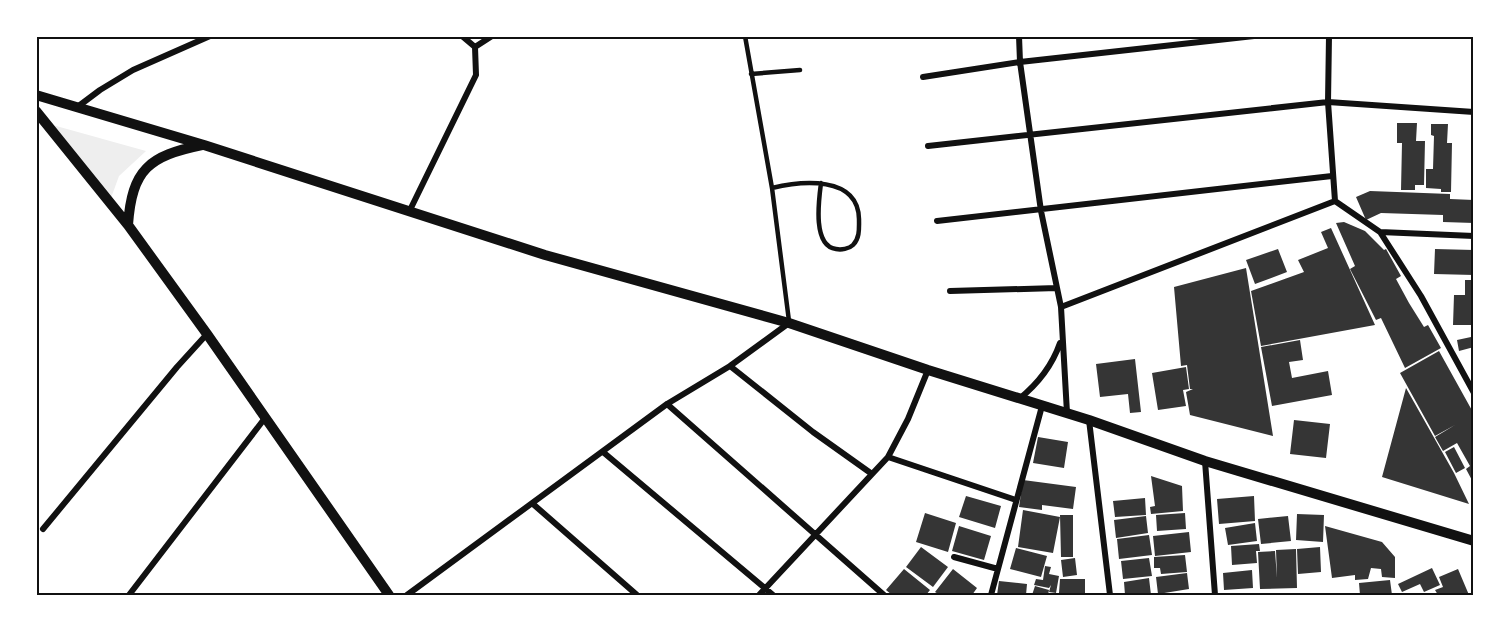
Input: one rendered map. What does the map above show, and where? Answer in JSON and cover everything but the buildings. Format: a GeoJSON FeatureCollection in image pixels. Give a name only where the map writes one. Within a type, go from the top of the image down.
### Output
{"type":"FeatureCollection","features":[{"type":"Feature","properties":{"kind":"street"},"geometry":{"type":"LineString","coordinates":[[76,108],[133,70],[210,36]]}},
{"type":"Feature","properties":{"kind":"street"},"geometry":{"type":"LineString","coordinates":[[409,212],[476,75],[475,47],[462,36]]}},
{"type":"Feature","properties":{"kind":"street"},"geometry":{"type":"LineString","coordinates":[[475,47],[492,36]]}},
{"type":"Feature","properties":{"kind":"street"},"geometry":{"type":"LineString","coordinates":[[1019,36],[1020,62],[1041,211],[1061,307],[1061,339],[1067,413]]}},
{"type":"Feature","properties":{"kind":"street"},"geometry":{"type":"LineString","coordinates":[[923,77],[1020,62],[1254,36]]}},
{"type":"Feature","properties":{"kind":"street"},"geometry":{"type":"LineString","coordinates":[[1329,36],[1328,102],[1335,201],[1380,232],[1421,296],[1474,393]]}},
{"type":"Feature","properties":{"kind":"street"},"geometry":{"type":"LineString","coordinates":[[36,95],[204,145],[545,255],[789,323],[1205,460],[1474,541]]}},
{"type":"Feature","properties":{"kind":"street"},"geometry":{"type":"LineString","coordinates":[[928,146],[1328,102],[1474,112]]}},
{"type":"Feature","properties":{"kind":"street"},"geometry":{"type":"LineString","coordinates":[[36,111],[128,225],[389,595]]}},
{"type":"Feature","properties":{"kind":"street"},"geometry":{"type":"LineString","coordinates":[[128,225],[132,191],[137,180],[154,161],[172,151],[204,145]]}},
{"type":"Feature","properties":{"kind":"street"},"geometry":{"type":"LineString","coordinates":[[937,221],[1041,211],[1332,176]]}},
{"type":"Feature","properties":{"kind":"street"},"geometry":{"type":"LineString","coordinates":[[1061,307],[1335,201]]}},
{"type":"Feature","properties":{"kind":"street"},"geometry":{"type":"LineString","coordinates":[[1380,232],[1474,236]]}},
{"type":"Feature","properties":{"kind":"street"},"geometry":{"type":"LineString","coordinates":[[950,291],[1057,288]]}},
{"type":"Feature","properties":{"kind":"street"},"geometry":{"type":"LineString","coordinates":[[407,595],[667,404],[730,366],[789,323]]}},
{"type":"Feature","properties":{"kind":"street"},"geometry":{"type":"LineString","coordinates":[[43,529],[207,334]]}},
{"type":"Feature","properties":{"kind":"street"},"geometry":{"type":"LineString","coordinates":[[1019,399],[1033,388],[1053,361],[1061,339]]}},
{"type":"Feature","properties":{"kind":"street"},"geometry":{"type":"LineString","coordinates":[[730,366],[813,432],[872,474]]}},
{"type":"Feature","properties":{"kind":"street"},"geometry":{"type":"LineString","coordinates":[[759,595],[813,534],[888,457],[908,420],[928,370]]}},
{"type":"Feature","properties":{"kind":"street"},"geometry":{"type":"LineString","coordinates":[[667,404],[884,595]]}},
{"type":"Feature","properties":{"kind":"street"},"geometry":{"type":"LineString","coordinates":[[991,595],[1042,406]]}},
{"type":"Feature","properties":{"kind":"street"},"geometry":{"type":"LineString","coordinates":[[129,595],[266,418]]}},
{"type":"Feature","properties":{"kind":"street"},"geometry":{"type":"LineString","coordinates":[[1089,420],[1110,595]]}},
{"type":"Feature","properties":{"kind":"street"},"geometry":{"type":"LineString","coordinates":[[603,452],[773,595]]}},
{"type":"Feature","properties":{"kind":"street"},"geometry":{"type":"LineString","coordinates":[[888,457],[1017,500]]}},
{"type":"Feature","properties":{"kind":"street"},"geometry":{"type":"LineString","coordinates":[[1205,460],[1215,595]]}},
{"type":"Feature","properties":{"kind":"street"},"geometry":{"type":"LineString","coordinates":[[532,504],[637,595]]}},
{"type":"Feature","properties":{"kind":"street"},"geometry":{"type":"LineString","coordinates":[[954,556],[998,569]]}},
{"type":"Feature","properties":{"kind":"lane"},"geometry":{"type":"LineString","coordinates":[[745,36],[772,188],[789,323]]}},
{"type":"Feature","properties":{"kind":"lane"},"geometry":{"type":"LineString","coordinates":[[751,74],[800,69]]}},
{"type":"Feature","properties":{"kind":"lane"},"geometry":{"type":"LineString","coordinates":[[772,188],[791,183],[821,183],[847,192],[859,215],[859,235],[852,246],[833,249],[827,247],[823,240],[818,213],[821,183]]}},
{"type":"Feature","properties":{"kind":"shaded area"},"geometry":{"type":"Polygon","coordinates":[[[49,124],[146,151],[119,176],[111,198],[49,124]]]}}]}
